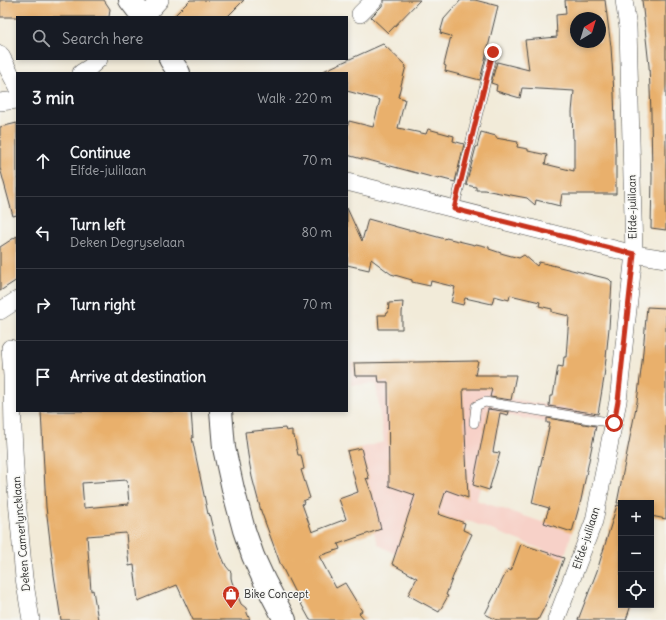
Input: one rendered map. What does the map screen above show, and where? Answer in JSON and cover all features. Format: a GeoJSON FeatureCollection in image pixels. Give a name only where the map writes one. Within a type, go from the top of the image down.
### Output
{"type":"FeatureCollection","features":[{"type":"Feature","properties":{"kind":"main road"},"geometry":{"type":"LineString","coordinates":[[130,0],[143,16]]}},
{"type":"Feature","properties":{"kind":"main road"},"geometry":{"type":"LineString","coordinates":[[171,60],[179,72]]}},
{"type":"Feature","properties":{"kind":"main road"},"geometry":{"type":"LineString","coordinates":[[221,412],[224,448],[244,530],[253,556],[285,620]]}},
{"type":"Feature","properties":{"kind":"street"},"geometry":{"type":"LineString","coordinates":[[145,16],[160,0]]}},
{"type":"Feature","properties":{"kind":"street"},"geometry":{"type":"LineString","coordinates":[[360,14],[374,0]]}},
{"type":"Feature","properties":{"kind":"street","name":"Elfde-julilaan"},"geometry":{"type":"LineString","coordinates":[[556,620],[594,521],[618,401],[634,254],[628,28],[624,0]]}},
{"type":"Feature","properties":{"kind":"street"},"geometry":{"type":"LineString","coordinates":[[0,54],[16,84]]}},
{"type":"Feature","properties":{"kind":"street"},"geometry":{"type":"LineString","coordinates":[[83,72],[98,60]]}},
{"type":"Feature","properties":{"kind":"street"},"geometry":{"type":"LineString","coordinates":[[0,102],[16,100]]}},
{"type":"Feature","properties":{"kind":"street"},"geometry":{"type":"LineString","coordinates":[[348,182],[634,254],[666,259]]}},
{"type":"Feature","properties":{"kind":"street"},"geometry":{"type":"LineString","coordinates":[[0,311],[16,301]]}},
{"type":"Feature","properties":{"kind":"street","name":"Deken Camerlyncklaan"},"geometry":{"type":"LineString","coordinates":[[10,348],[6,376],[13,430],[16,488],[24,578],[31,620]]}},
{"type":"Feature","properties":{"kind":"lane"},"geometry":{"type":"LineString","coordinates":[[454,209],[493,52]]}},
{"type":"Feature","properties":{"kind":"lane"},"geometry":{"type":"LineString","coordinates":[[474,423],[476,406],[485,402],[614,423]]}},
{"type":"Feature","properties":{"kind":"shaded area"},"geometry":{"type":"Polygon","coordinates":[[[446,362],[447,374],[508,375],[503,397],[600,415],[597,431],[500,414],[494,450],[476,500],[572,532],[564,558],[466,520],[444,582],[379,545],[358,492],[347,451],[384,442],[376,384],[351,385],[351,363],[446,362]]]}},
{"type":"Feature","properties":{"kind":"building"},"geometry":{"type":"Polygon","coordinates":[[[0,0],[104,0],[110,9],[109,16],[0,17],[0,0]]]}},
{"type":"Feature","properties":{"kind":"building"},"geometry":{"type":"Polygon","coordinates":[[[190,0],[244,0],[228,16],[174,16],[190,0]]]}},
{"type":"Feature","properties":{"kind":"building"},"geometry":{"type":"Polygon","coordinates":[[[384,0],[420,0],[388,33],[371,17],[381,7],[384,0]]]}},
{"type":"Feature","properties":{"kind":"building"},"geometry":{"type":"Polygon","coordinates":[[[461,0],[475,0],[498,6],[480,80],[445,71],[446,66],[444,65],[451,36],[440,33],[444,19],[461,0]]]}},
{"type":"Feature","properties":{"kind":"building"},"geometry":{"type":"Polygon","coordinates":[[[565,0],[605,0],[611,47],[614,93],[616,194],[562,194],[560,206],[536,200],[535,205],[527,198],[484,190],[476,190],[476,187],[466,185],[481,132],[496,136],[496,138],[518,142],[517,147],[547,155],[545,164],[574,171],[572,112],[574,91],[522,88],[520,98],[496,91],[497,85],[491,83],[497,62],[529,70],[525,40],[557,37],[556,15],[566,14],[565,0]]]}},
{"type":"Feature","properties":{"kind":"building"},"geometry":{"type":"Polygon","coordinates":[[[642,0],[666,0],[666,230],[651,228],[651,113],[649,66],[642,0]]]}},
{"type":"Feature","properties":{"kind":"building"},"geometry":{"type":"Polygon","coordinates":[[[383,44],[406,66],[398,97],[405,99],[398,128],[426,134],[428,129],[454,136],[453,141],[464,144],[455,182],[348,155],[349,121],[373,127],[380,100],[348,91],[348,72],[321,72],[383,44]]]}},
{"type":"Feature","properties":{"kind":"building"},"geometry":{"type":"Polygon","coordinates":[[[16,123],[16,215],[13,216],[0,168],[0,127],[16,123]]]}},
{"type":"Feature","properties":{"kind":"building"},"geometry":{"type":"Polygon","coordinates":[[[348,210],[362,241],[368,219],[445,239],[489,247],[489,249],[519,258],[524,255],[537,266],[539,262],[609,279],[612,282],[609,328],[604,378],[598,414],[549,406],[550,396],[553,396],[558,366],[563,367],[564,357],[566,357],[569,316],[552,312],[552,309],[539,306],[540,302],[510,295],[509,300],[494,296],[492,304],[465,298],[463,305],[451,302],[455,287],[431,281],[430,286],[412,282],[412,280],[391,274],[371,259],[369,270],[348,265],[348,210]]]}},
{"type":"Feature","properties":{"kind":"building"},"geometry":{"type":"Polygon","coordinates":[[[16,237],[16,281],[0,291],[0,247],[16,237]]]}},
{"type":"Feature","properties":{"kind":"building"},"geometry":{"type":"Polygon","coordinates":[[[403,302],[402,329],[379,329],[378,315],[386,315],[388,313],[389,303],[403,302]]]}},
{"type":"Feature","properties":{"kind":"building"},"geometry":{"type":"Polygon","coordinates":[[[647,307],[666,308],[666,519],[654,517],[654,500],[618,500],[617,503],[637,402],[647,307]]]}},
{"type":"Feature","properties":{"kind":"building"},"geometry":{"type":"Polygon","coordinates":[[[478,361],[475,375],[516,375],[511,400],[490,397],[492,389],[463,389],[468,498],[446,490],[438,514],[465,523],[463,530],[472,534],[457,566],[446,595],[448,596],[439,612],[408,595],[417,578],[392,564],[415,495],[389,486],[388,382],[379,382],[378,376],[355,376],[354,363],[478,361]]]}},
{"type":"Feature","properties":{"kind":"building"},"geometry":{"type":"Polygon","coordinates":[[[488,409],[509,412],[508,415],[500,413],[493,452],[500,453],[489,490],[473,485],[488,409]]]}},
{"type":"Feature","properties":{"kind":"building"},"geometry":{"type":"Polygon","coordinates":[[[41,412],[191,412],[192,438],[208,514],[209,513],[219,550],[226,566],[231,572],[232,582],[241,604],[246,608],[250,620],[193,620],[177,585],[138,601],[134,565],[129,566],[126,533],[87,536],[91,591],[93,590],[98,620],[61,620],[46,507],[41,412]],[[127,480],[82,483],[84,508],[129,504],[127,480]]]}},
{"type":"Feature","properties":{"kind":"building"},"geometry":{"type":"Polygon","coordinates":[[[547,418],[596,426],[581,500],[572,532],[544,523],[549,508],[532,503],[550,423],[547,423],[547,418]]]}},
{"type":"Feature","properties":{"kind":"building"},"geometry":{"type":"Polygon","coordinates":[[[285,428],[286,431],[292,430],[292,436],[294,436],[298,455],[301,455],[304,469],[301,470],[310,498],[303,501],[304,503],[302,504],[312,532],[346,519],[339,499],[358,492],[347,451],[361,448],[369,479],[366,478],[372,494],[381,529],[338,544],[340,549],[319,556],[336,588],[345,583],[362,611],[359,613],[365,620],[310,620],[280,563],[261,511],[252,477],[245,432],[285,428]]]}},
{"type":"Feature","properties":{"kind":"building"},"geometry":{"type":"Polygon","coordinates":[[[618,505],[618,608],[630,608],[626,620],[578,620],[597,571],[618,505]]]}},
{"type":"Feature","properties":{"kind":"building"},"geometry":{"type":"Polygon","coordinates":[[[521,544],[564,558],[550,596],[538,620],[497,620],[485,614],[508,569],[511,571],[521,544]]]}},
{"type":"Feature","properties":{"kind":"place","name":"Bike Concept"},"geometry":{"type":"Point","coordinates":[231,609]}},
{"type":"Feature","properties":{"kind":"route"},"geometry":{"type":"LineString","coordinates":[[493,52],[454,209],[634,254],[618,401],[614,423]]}}]}
